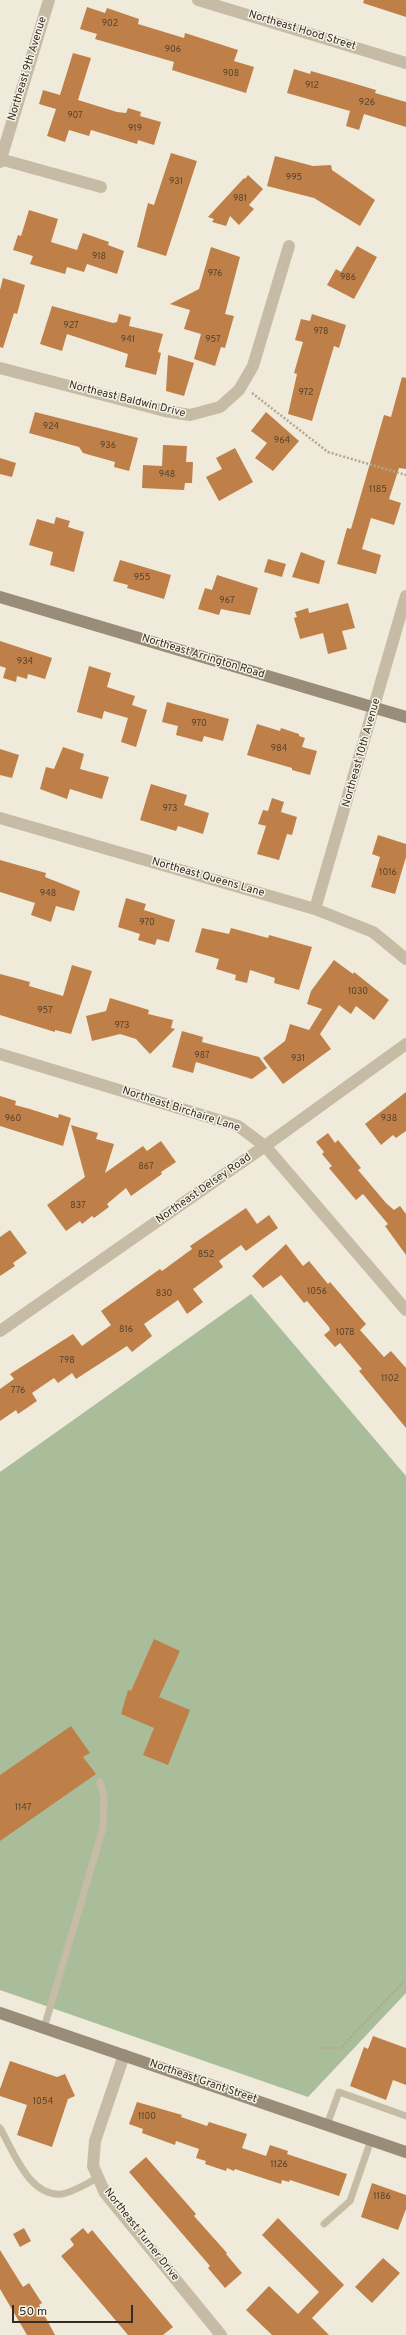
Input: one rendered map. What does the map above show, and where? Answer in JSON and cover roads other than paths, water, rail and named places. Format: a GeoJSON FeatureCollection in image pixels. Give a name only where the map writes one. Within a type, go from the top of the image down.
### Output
{"type":"FeatureCollection","features":[{"type":"Feature","properties":{"kind":"street","name":"Northeast 9th Avenue"},"geometry":{"type":"LineString","coordinates":[[0,160],[50,0]]}},
{"type":"Feature","properties":{"kind":"street","name":"Northeast Hood Street"},"geometry":{"type":"LineString","coordinates":[[198,0],[406,63]]}},
{"type":"Feature","properties":{"kind":"street"},"geometry":{"type":"LineString","coordinates":[[0,160],[101,187]]}},
{"type":"Feature","properties":{"kind":"street","name":"Northeast Baldwin Drive"},"geometry":{"type":"LineString","coordinates":[[0,368],[164,411],[190,415],[220,407],[239,390],[253,366],[290,246]]}},
{"type":"Feature","properties":{"kind":"street","name":"Northeast Arrington Road"},"geometry":{"type":"LineString","coordinates":[[0,596],[406,717]]}},
{"type":"Feature","properties":{"kind":"street","name":"Northeast 10th Avenue"},"geometry":{"type":"LineString","coordinates":[[315,909],[375,708],[406,596]]}},
{"type":"Feature","properties":{"kind":"street","name":"Northeast Queens Lane"},"geometry":{"type":"LineString","coordinates":[[0,818],[315,909],[373,932],[406,959]]}},
{"type":"Feature","properties":{"kind":"street","name":"Northeast Delsey Road"},"geometry":{"type":"LineString","coordinates":[[0,1331],[265,1146],[406,1044]]}},
{"type":"Feature","properties":{"kind":"street","name":"Northeast Birchaire Lane"},"geometry":{"type":"LineString","coordinates":[[0,1054],[238,1126],[265,1146],[406,1310]]}},
{"type":"Feature","properties":{"kind":"street","name":"Northeast Grant Street"},"geometry":{"type":"LineString","coordinates":[[0,2013],[406,2152]]}},
{"type":"Feature","properties":{"kind":"street","name":"Northeast Turner Drive"},"geometry":{"type":"LineString","coordinates":[[124,2055],[95,2141],[93,2166],[105,2193],[221,2335]]}},
{"type":"Feature","properties":{"kind":"lane"},"geometry":{"type":"LineString","coordinates":[[44,2028],[103,1828],[104,1797],[100,1782]]}},
{"type":"Feature","properties":{"kind":"lane"},"geometry":{"type":"LineString","coordinates":[[327,2125],[339,2092],[406,2116]]}},
{"type":"Feature","properties":{"kind":"lane"},"geometry":{"type":"LineString","coordinates":[[0,2128],[31,2182],[40,2189],[50,2193],[62,2194],[73,2191],[98,2178]]}},
{"type":"Feature","properties":{"kind":"lane"},"geometry":{"type":"LineString","coordinates":[[324,2224],[350,2201],[371,2140]]}}]}
